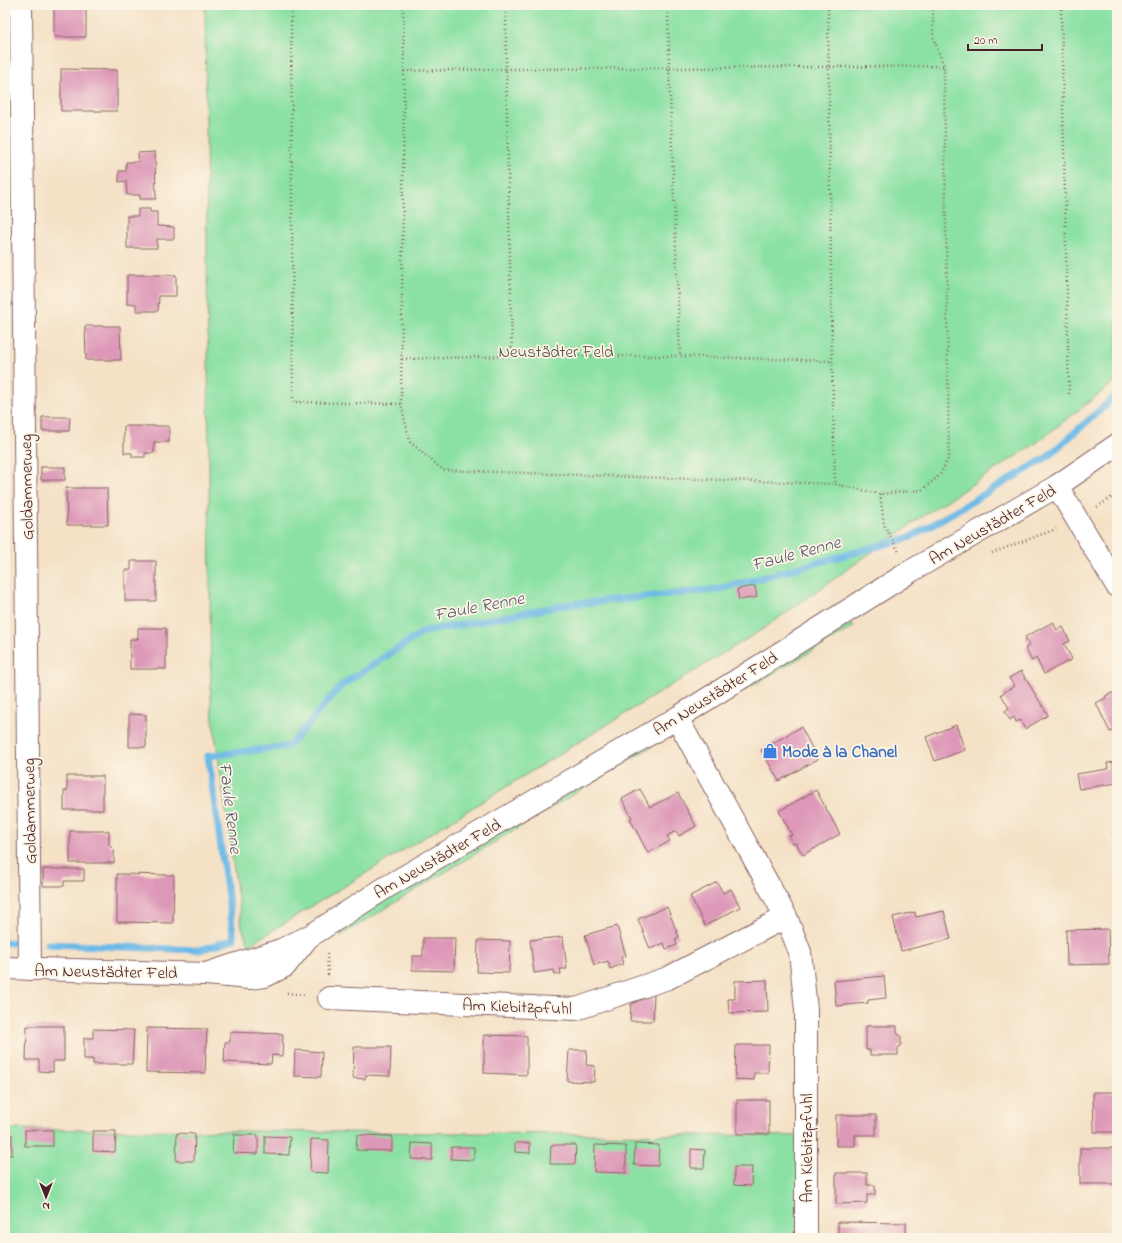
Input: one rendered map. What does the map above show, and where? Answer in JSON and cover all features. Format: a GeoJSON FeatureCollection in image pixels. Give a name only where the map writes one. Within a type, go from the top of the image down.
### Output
{"type":"FeatureCollection","features":[{"type":"Feature","properties":{"kind":"street","name":"Goldammerweg"},"geometry":{"type":"LineString","coordinates":[[21,5],[30,969]]}},
{"type":"Feature","properties":{"kind":"street","name":"Am Neustädter Feld"},"geometry":{"type":"LineString","coordinates":[[206,974],[282,950],[310,936],[385,888],[677,718],[911,571],[1057,486],[1117,445]]}},
{"type":"Feature","properties":{"kind":"street"},"geometry":{"type":"LineString","coordinates":[[1057,486],[1117,586]]}},
{"type":"Feature","properties":{"kind":"street","name":"Am Kiebitzpfuhl"},"geometry":{"type":"LineString","coordinates":[[677,718],[786,916],[800,952],[806,1010],[806,1238]]}},
{"type":"Feature","properties":{"kind":"street","name":"Am Kiebitzpfuhl"},"geometry":{"type":"LineString","coordinates":[[330,998],[576,1009],[668,978],[786,916]]}},
{"type":"Feature","properties":{"kind":"street","name":"Am Neustädter Feld"},"geometry":{"type":"LineString","coordinates":[[5,968],[206,974],[249,978],[265,976],[285,966],[310,936]]}},
{"type":"Feature","properties":{"kind":"path"},"geometry":{"type":"LineString","coordinates":[[291,5],[293,402],[401,404]]}},
{"type":"Feature","properties":{"kind":"path"},"geometry":{"type":"LineString","coordinates":[[403,5],[404,71],[401,404],[410,442],[442,470],[835,484],[880,494],[922,490],[940,475],[949,457],[944,66],[933,37],[933,5]]}},
{"type":"Feature","properties":{"kind":"path"},"geometry":{"type":"LineString","coordinates":[[506,5],[512,356]]}},
{"type":"Feature","properties":{"kind":"path"},"geometry":{"type":"LineString","coordinates":[[668,5],[680,356]]}},
{"type":"Feature","properties":{"kind":"path"},"geometry":{"type":"LineString","coordinates":[[828,5],[832,361],[835,484]]}},
{"type":"Feature","properties":{"kind":"path"},"geometry":{"type":"LineString","coordinates":[[1061,5],[1069,394]]}},
{"type":"Feature","properties":{"kind":"path"},"geometry":{"type":"LineString","coordinates":[[404,71],[944,66]]}},
{"type":"Feature","properties":{"kind":"path"},"geometry":{"type":"LineString","coordinates":[[402,358],[512,356],[680,356],[832,361]]}},
{"type":"Feature","properties":{"kind":"path"},"geometry":{"type":"LineString","coordinates":[[880,494],[884,525],[911,571]]}},
{"type":"Feature","properties":{"kind":"path"},"geometry":{"type":"LineString","coordinates":[[265,976],[268,990],[330,998]]}},
{"type":"Feature","properties":{"kind":"green space","name":"Neustädter Feld"},"geometry":{"type":"Polygon","coordinates":[[[205,5],[1117,5],[1117,380],[1035,444],[923,516],[766,627],[249,945],[242,927],[211,705],[205,5]]]}},
{"type":"Feature","properties":{"kind":"green space"},"geometry":{"type":"Polygon","coordinates":[[[847,624],[855,626],[703,714],[847,624]]]}},
{"type":"Feature","properties":{"kind":"green space"},"geometry":{"type":"Polygon","coordinates":[[[669,736],[340,936],[342,929],[379,903],[655,737],[669,736]]]}},
{"type":"Feature","properties":{"kind":"green space"},"geometry":{"type":"Polygon","coordinates":[[[5,1129],[807,1136],[806,1238],[5,1238],[5,1129]]]}},
{"type":"Feature","properties":{"kind":"building"},"geometry":{"type":"Polygon","coordinates":[[[54,5],[86,6],[86,37],[54,37],[54,5]]]}},
{"type":"Feature","properties":{"kind":"building"},"geometry":{"type":"Polygon","coordinates":[[[61,69],[117,70],[117,111],[61,111],[61,69]]]}},
{"type":"Feature","properties":{"kind":"building"},"geometry":{"type":"Polygon","coordinates":[[[155,152],[156,199],[140,199],[140,195],[127,195],[126,181],[119,182],[119,171],[126,171],[126,162],[138,162],[138,153],[155,152]]]}},
{"type":"Feature","properties":{"kind":"building"},"geometry":{"type":"Polygon","coordinates":[[[138,209],[150,209],[150,212],[157,212],[157,226],[174,227],[174,239],[157,239],[157,248],[127,248],[127,216],[138,216],[138,209]]]}},
{"type":"Feature","properties":{"kind":"building"},"geometry":{"type":"Polygon","coordinates":[[[127,275],[176,275],[176,296],[159,296],[158,311],[136,311],[136,304],[127,304],[127,275]]]}},
{"type":"Feature","properties":{"kind":"building"},"geometry":{"type":"Polygon","coordinates":[[[85,326],[120,326],[121,360],[86,360],[85,326]]]}},
{"type":"Feature","properties":{"kind":"building"},"geometry":{"type":"Polygon","coordinates":[[[42,417],[70,417],[69,431],[42,431],[42,417]]]}},
{"type":"Feature","properties":{"kind":"building"},"geometry":{"type":"Polygon","coordinates":[[[124,426],[169,426],[169,442],[154,442],[154,453],[145,453],[145,457],[132,457],[132,453],[124,453],[124,426]]]}},
{"type":"Feature","properties":{"kind":"building"},"geometry":{"type":"Polygon","coordinates":[[[41,467],[65,467],[65,480],[41,480],[41,467]]]}},
{"type":"Feature","properties":{"kind":"building"},"geometry":{"type":"Polygon","coordinates":[[[66,488],[107,488],[108,525],[67,525],[66,488]]]}},
{"type":"Feature","properties":{"kind":"building"},"geometry":{"type":"Polygon","coordinates":[[[131,561],[156,561],[156,601],[125,601],[125,570],[131,570],[131,561]]]}},
{"type":"Feature","properties":{"kind":"building"},"geometry":{"type":"Polygon","coordinates":[[[755,586],[757,597],[739,600],[737,589],[755,586]]]}},
{"type":"Feature","properties":{"kind":"building"},"geometry":{"type":"Polygon","coordinates":[[[1053,622],[1057,630],[1063,627],[1070,641],[1064,644],[1072,659],[1044,674],[1036,658],[1032,661],[1025,648],[1029,646],[1025,637],[1053,622]]]}},
{"type":"Feature","properties":{"kind":"building"},"geometry":{"type":"Polygon","coordinates":[[[138,628],[166,628],[166,669],[130,669],[130,639],[138,639],[138,628]]]}},
{"type":"Feature","properties":{"kind":"building"},"geometry":{"type":"Polygon","coordinates":[[[1021,671],[1048,715],[1025,729],[1020,720],[1016,722],[1014,717],[1010,720],[1005,711],[1009,708],[1001,694],[1014,686],[1009,678],[1021,671]]]}},
{"type":"Feature","properties":{"kind":"building"},"geometry":{"type":"Polygon","coordinates":[[[1117,691],[1117,729],[1110,732],[1096,703],[1106,698],[1105,696],[1117,691]]]}},
{"type":"Feature","properties":{"kind":"building"},"geometry":{"type":"Polygon","coordinates":[[[129,714],[146,715],[146,747],[129,747],[129,714]]]}},
{"type":"Feature","properties":{"kind":"building"},"geometry":{"type":"Polygon","coordinates":[[[956,725],[965,750],[935,761],[926,737],[956,725]]]}},
{"type":"Feature","properties":{"kind":"building"},"geometry":{"type":"Polygon","coordinates":[[[801,727],[818,759],[779,781],[761,750],[801,727]]]}},
{"type":"Feature","properties":{"kind":"building"},"geometry":{"type":"Polygon","coordinates":[[[1117,762],[1117,783],[1079,789],[1076,774],[1108,769],[1107,763],[1117,762]]]}},
{"type":"Feature","properties":{"kind":"building"},"geometry":{"type":"Polygon","coordinates":[[[67,776],[103,776],[103,810],[64,810],[64,791],[67,791],[67,776]]]}},
{"type":"Feature","properties":{"kind":"building"},"geometry":{"type":"Polygon","coordinates":[[[640,789],[650,807],[678,793],[696,826],[679,836],[676,831],[667,836],[670,841],[648,853],[630,819],[632,818],[622,799],[640,789]]]}},
{"type":"Feature","properties":{"kind":"building"},"geometry":{"type":"Polygon","coordinates":[[[816,790],[840,834],[803,855],[796,843],[793,844],[789,836],[792,835],[779,811],[816,790]]]}},
{"type":"Feature","properties":{"kind":"building"},"geometry":{"type":"Polygon","coordinates":[[[1113,805],[1117,805],[1117,837],[1114,837],[1113,805]]]}},
{"type":"Feature","properties":{"kind":"building"},"geometry":{"type":"Polygon","coordinates":[[[70,831],[109,831],[109,845],[114,850],[114,863],[70,863],[70,831]]]}},
{"type":"Feature","properties":{"kind":"building"},"geometry":{"type":"Polygon","coordinates":[[[43,869],[84,869],[84,881],[64,881],[64,886],[43,886],[43,869]]]}},
{"type":"Feature","properties":{"kind":"building"},"geometry":{"type":"Polygon","coordinates":[[[117,874],[174,875],[173,923],[117,922],[117,874]]]}},
{"type":"Feature","properties":{"kind":"building"},"geometry":{"type":"Polygon","coordinates":[[[717,882],[723,893],[731,889],[740,907],[705,926],[690,896],[717,882]]]}},
{"type":"Feature","properties":{"kind":"building"},"geometry":{"type":"Polygon","coordinates":[[[667,907],[679,937],[675,939],[677,945],[666,949],[664,943],[650,949],[638,919],[667,907]]]}},
{"type":"Feature","properties":{"kind":"building"},"geometry":{"type":"Polygon","coordinates":[[[944,911],[951,939],[901,951],[893,917],[915,912],[916,917],[944,911]]]}},
{"type":"Feature","properties":{"kind":"building"},"geometry":{"type":"Polygon","coordinates":[[[617,926],[626,956],[621,957],[623,964],[610,969],[608,961],[594,965],[585,935],[617,926]]]}},
{"type":"Feature","properties":{"kind":"building"},"geometry":{"type":"Polygon","coordinates":[[[1108,929],[1109,964],[1067,965],[1066,930],[1108,929]]]}},
{"type":"Feature","properties":{"kind":"building"},"geometry":{"type":"Polygon","coordinates":[[[563,937],[567,969],[560,969],[561,974],[555,974],[554,970],[534,973],[530,940],[563,937]]]}},
{"type":"Feature","properties":{"kind":"building"},"geometry":{"type":"Polygon","coordinates":[[[423,938],[455,938],[454,971],[412,970],[412,956],[423,956],[423,938]]]}},
{"type":"Feature","properties":{"kind":"building"},"geometry":{"type":"Polygon","coordinates":[[[478,940],[510,941],[509,973],[477,972],[478,940]]]}},
{"type":"Feature","properties":{"kind":"building"},"geometry":{"type":"Polygon","coordinates":[[[884,976],[886,998],[868,1000],[868,1003],[836,1006],[834,981],[884,976]]]}},
{"type":"Feature","properties":{"kind":"building"},"geometry":{"type":"Polygon","coordinates":[[[767,980],[768,1012],[729,1013],[728,999],[735,999],[735,981],[767,980]]]}},
{"type":"Feature","properties":{"kind":"building"},"geometry":{"type":"Polygon","coordinates":[[[654,994],[653,1021],[630,1021],[631,1004],[654,994]]]}},
{"type":"Feature","properties":{"kind":"building"},"geometry":{"type":"Polygon","coordinates":[[[27,1026],[64,1026],[64,1061],[53,1061],[53,1072],[39,1071],[39,1060],[26,1060],[27,1026]]]}},
{"type":"Feature","properties":{"kind":"building"},"geometry":{"type":"Polygon","coordinates":[[[866,1026],[897,1026],[897,1033],[901,1036],[901,1045],[898,1048],[898,1055],[870,1055],[870,1050],[866,1050],[866,1026]]]}},
{"type":"Feature","properties":{"kind":"building"},"geometry":{"type":"Polygon","coordinates":[[[147,1028],[207,1029],[205,1073],[146,1072],[147,1028]]]}},
{"type":"Feature","properties":{"kind":"building"},"geometry":{"type":"Polygon","coordinates":[[[93,1029],[134,1030],[132,1064],[93,1064],[93,1059],[84,1059],[84,1038],[93,1038],[93,1029]]]}},
{"type":"Feature","properties":{"kind":"building"},"geometry":{"type":"Polygon","coordinates":[[[230,1032],[283,1034],[282,1056],[272,1055],[271,1064],[224,1062],[225,1042],[230,1042],[230,1032]]]}},
{"type":"Feature","properties":{"kind":"building"},"geometry":{"type":"Polygon","coordinates":[[[484,1035],[527,1036],[527,1075],[484,1073],[484,1035]]]}},
{"type":"Feature","properties":{"kind":"building"},"geometry":{"type":"Polygon","coordinates":[[[736,1045],[769,1045],[768,1073],[754,1073],[754,1080],[735,1079],[736,1045]]]}},
{"type":"Feature","properties":{"kind":"building"},"geometry":{"type":"Polygon","coordinates":[[[354,1047],[391,1047],[390,1076],[366,1075],[365,1079],[353,1078],[354,1047]]]}},
{"type":"Feature","properties":{"kind":"building"},"geometry":{"type":"Polygon","coordinates":[[[295,1050],[322,1052],[321,1077],[294,1076],[295,1050]]]}},
{"type":"Feature","properties":{"kind":"building"},"geometry":{"type":"Polygon","coordinates":[[[569,1050],[587,1050],[586,1065],[595,1066],[594,1082],[567,1081],[569,1050]]]}},
{"type":"Feature","properties":{"kind":"building"},"geometry":{"type":"Polygon","coordinates":[[[1093,1092],[1117,1092],[1117,1132],[1094,1132],[1093,1092]]]}},
{"type":"Feature","properties":{"kind":"building"},"geometry":{"type":"Polygon","coordinates":[[[737,1100],[769,1100],[769,1134],[737,1134],[737,1100]]]}},
{"type":"Feature","properties":{"kind":"building"},"geometry":{"type":"Polygon","coordinates":[[[836,1115],[876,1115],[876,1135],[855,1135],[855,1146],[836,1146],[836,1115]]]}},
{"type":"Feature","properties":{"kind":"building"},"geometry":{"type":"Polygon","coordinates":[[[25,1130],[53,1130],[53,1146],[25,1146],[25,1130]]]}},
{"type":"Feature","properties":{"kind":"building"},"geometry":{"type":"Polygon","coordinates":[[[93,1131],[116,1131],[115,1152],[93,1151],[93,1131]]]}},
{"type":"Feature","properties":{"kind":"building"},"geometry":{"type":"Polygon","coordinates":[[[177,1133],[195,1134],[194,1161],[176,1161],[177,1133]]]}},
{"type":"Feature","properties":{"kind":"building"},"geometry":{"type":"Polygon","coordinates":[[[5,1135],[12,1135],[12,1155],[5,1155],[5,1135]]]}},
{"type":"Feature","properties":{"kind":"building"},"geometry":{"type":"Polygon","coordinates":[[[234,1135],[258,1135],[258,1154],[233,1153],[234,1135]]]}},
{"type":"Feature","properties":{"kind":"building"},"geometry":{"type":"Polygon","coordinates":[[[357,1135],[392,1136],[392,1151],[356,1150],[357,1135]]]}},
{"type":"Feature","properties":{"kind":"building"},"geometry":{"type":"Polygon","coordinates":[[[265,1136],[290,1137],[289,1155],[265,1154],[265,1136]]]}},
{"type":"Feature","properties":{"kind":"building"},"geometry":{"type":"Polygon","coordinates":[[[311,1139],[329,1140],[328,1173],[310,1172],[311,1139]]]}},
{"type":"Feature","properties":{"kind":"building"},"geometry":{"type":"Polygon","coordinates":[[[412,1143],[432,1144],[432,1160],[411,1159],[412,1143]]]}},
{"type":"Feature","properties":{"kind":"building"},"geometry":{"type":"Polygon","coordinates":[[[515,1143],[530,1143],[530,1153],[515,1152],[515,1143]]]}},
{"type":"Feature","properties":{"kind":"building"},"geometry":{"type":"Polygon","coordinates":[[[635,1144],[659,1145],[658,1166],[634,1165],[635,1144]]]}},
{"type":"Feature","properties":{"kind":"building"},"geometry":{"type":"Polygon","coordinates":[[[551,1145],[576,1145],[575,1164],[550,1164],[551,1145]]]}},
{"type":"Feature","properties":{"kind":"building"},"geometry":{"type":"Polygon","coordinates":[[[595,1145],[626,1146],[626,1173],[594,1172],[595,1145]]]}},
{"type":"Feature","properties":{"kind":"building"},"geometry":{"type":"Polygon","coordinates":[[[451,1147],[474,1147],[474,1160],[451,1159],[451,1147]]]}},
{"type":"Feature","properties":{"kind":"building"},"geometry":{"type":"Polygon","coordinates":[[[1080,1148],[1117,1148],[1117,1184],[1080,1184],[1080,1148]]]}},
{"type":"Feature","properties":{"kind":"building"},"geometry":{"type":"Polygon","coordinates":[[[691,1149],[705,1150],[704,1168],[691,1168],[691,1149]]]}},
{"type":"Feature","properties":{"kind":"building"},"geometry":{"type":"Polygon","coordinates":[[[734,1167],[752,1167],[751,1186],[734,1185],[734,1167]]]}},
{"type":"Feature","properties":{"kind":"building"},"geometry":{"type":"Polygon","coordinates":[[[836,1173],[867,1173],[867,1185],[875,1185],[875,1195],[867,1195],[867,1203],[836,1204],[836,1173]]]}},
{"type":"Feature","properties":{"kind":"building"},"geometry":{"type":"Polygon","coordinates":[[[838,1222],[906,1223],[906,1238],[838,1238],[838,1222]]]}},
{"type":"Feature","properties":{"kind":"waterway","name":"Faule Renne"},"geometry":{"type":"LineString","coordinates":[[48,944],[200,950],[234,939],[208,756],[289,746],[342,685],[423,632],[566,605],[720,589],[911,537],[1046,458],[1117,395]]}},
{"type":"Feature","properties":{"kind":"waterway","name":"Faule Renne"},"geometry":{"type":"LineString","coordinates":[[5,942],[12,943]]}},
{"type":"Feature","properties":{"kind":"place","name":"Mode à la Chanel"},"geometry":{"type":"Point","coordinates":[770,751]}}]}
